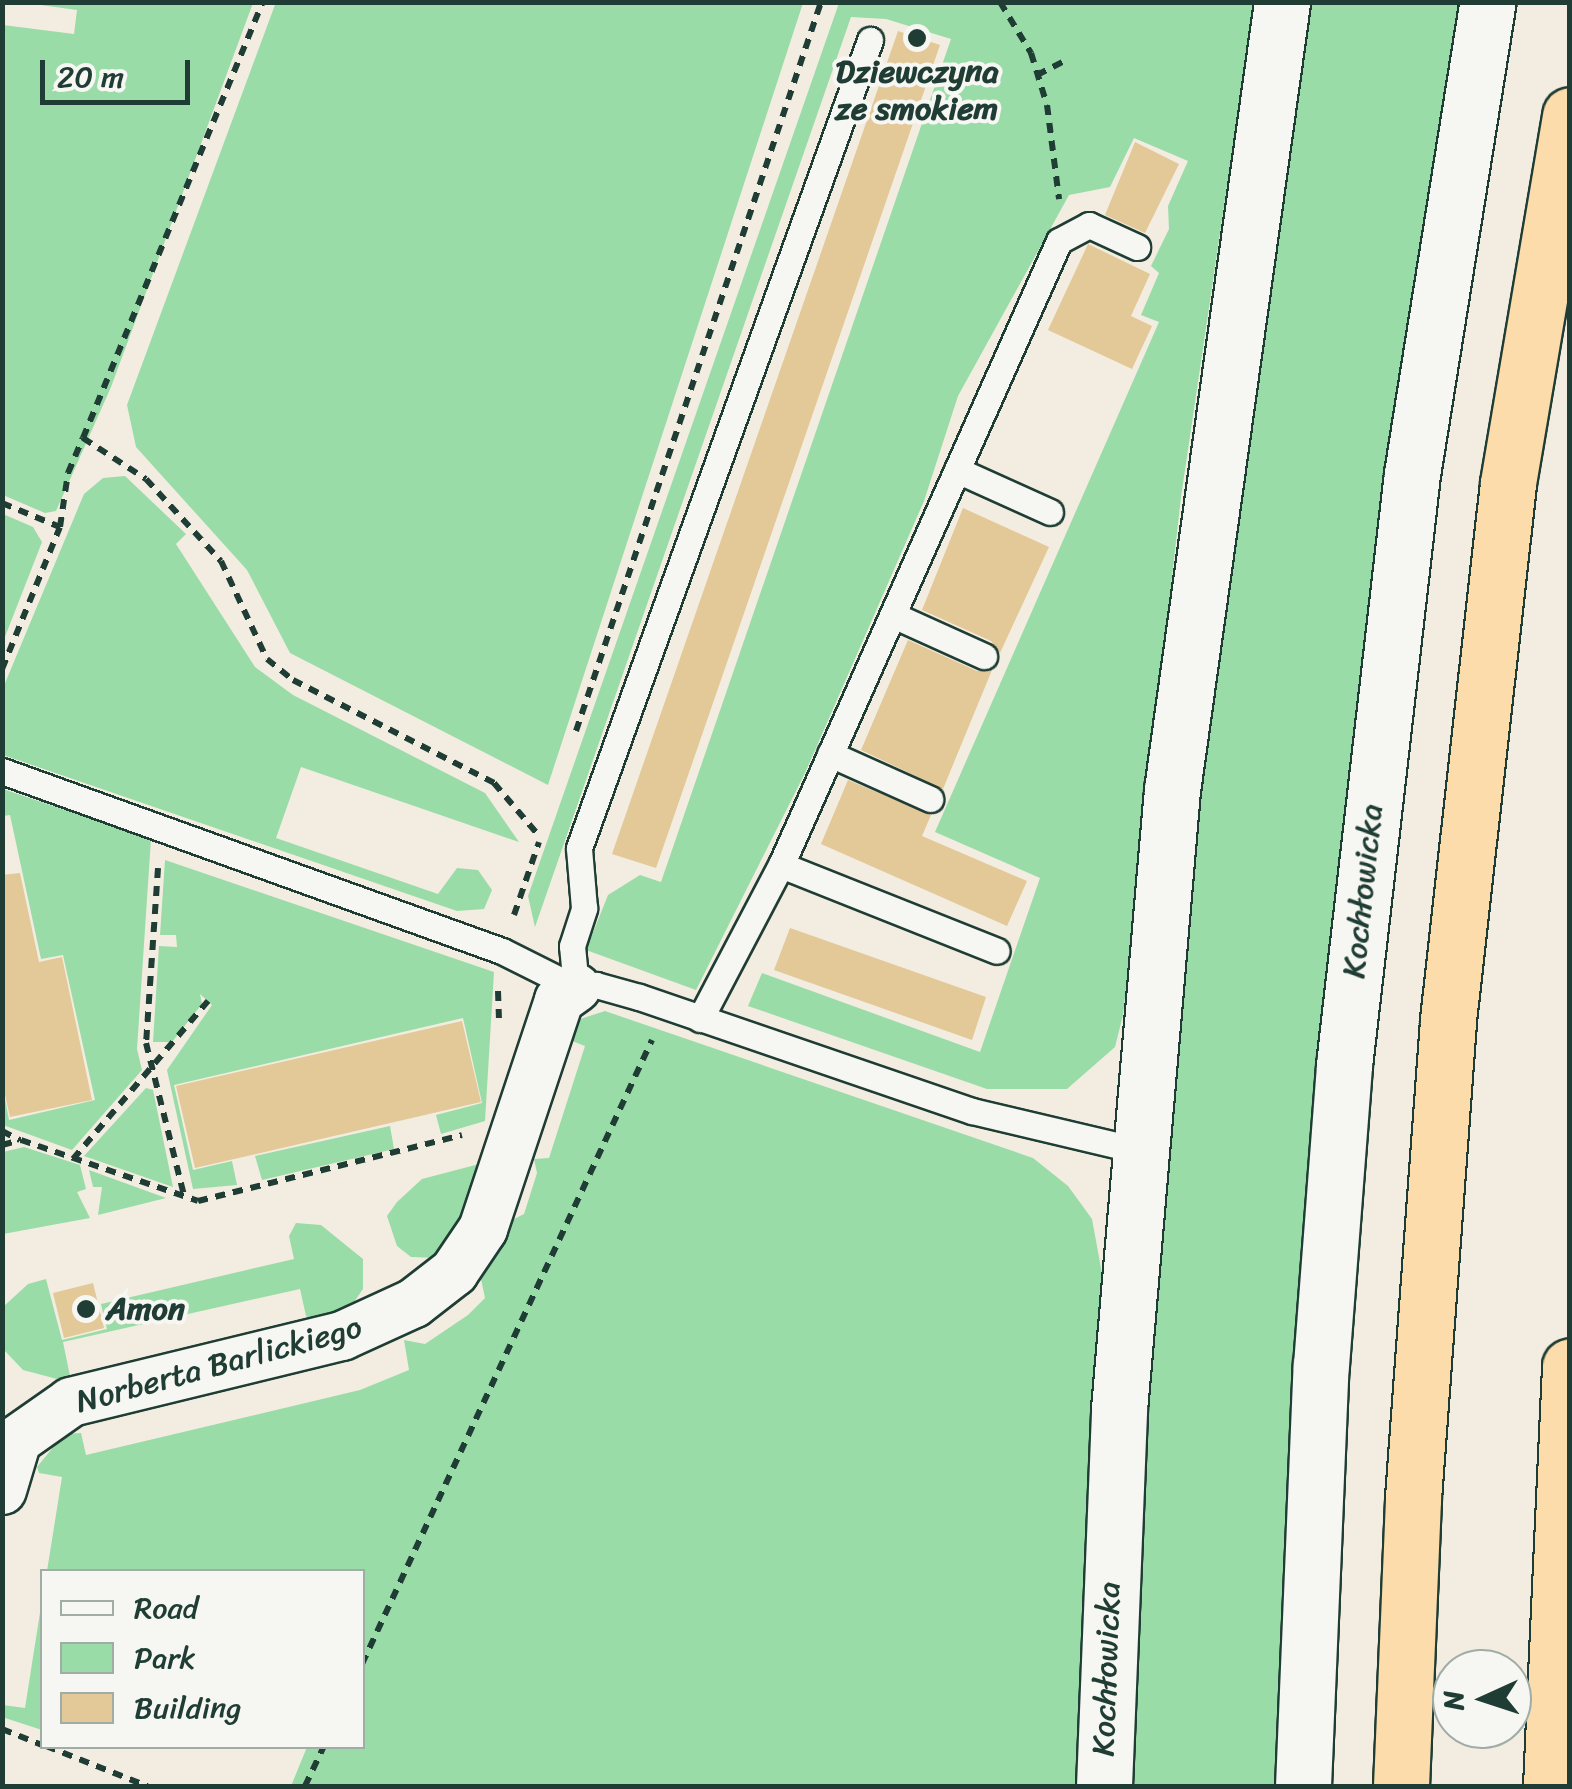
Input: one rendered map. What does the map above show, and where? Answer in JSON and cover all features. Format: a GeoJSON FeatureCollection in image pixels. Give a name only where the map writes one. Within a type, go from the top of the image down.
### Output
{"type":"FeatureCollection","features":[{"type":"Feature","properties":{"kind":"highway"},"geometry":{"type":"LineString","coordinates":[[1401,1786],[1414,1478],[1448,1020],[1508,483],[1570,115]]}},
{"type":"Feature","properties":{"kind":"highway"},"geometry":{"type":"LineString","coordinates":[[1551,1786],[1570,1366]]}},
{"type":"Feature","properties":{"kind":"street","name":"Kochłowicka"},"geometry":{"type":"LineString","coordinates":[[1104,1786],[1137,1150],[1180,730],[1282,2]]}},
{"type":"Feature","properties":{"kind":"street","name":"Kochłowicka"},"geometry":{"type":"LineString","coordinates":[[1303,1786],[1322,1365],[1344,1066],[1412,474],[1488,2]]}},
{"type":"Feature","properties":{"kind":"street","name":"Norberta Barlickiego"},"geometry":{"type":"LineString","coordinates":[[2,1490],[10,1427],[71,1402],[342,1336],[433,1290],[471,1252],[483,1229],[552,1018],[559,1000],[576,988]]}},
{"type":"Feature","properties":{"kind":"lane"},"geometry":{"type":"LineString","coordinates":[[576,988],[572,946],[584,908],[579,848],[870,40]]}},
{"type":"Feature","properties":{"kind":"lane"},"geometry":{"type":"LineString","coordinates":[[700,1019],[780,865],[1058,241],[1089,225],[1137,247]]}},
{"type":"Feature","properties":{"kind":"lane"},"geometry":{"type":"LineString","coordinates":[[957,470],[1050,512]]}},
{"type":"Feature","properties":{"kind":"lane"},"geometry":{"type":"LineString","coordinates":[[892,615],[984,656]]}},
{"type":"Feature","properties":{"kind":"lane"},"geometry":{"type":"LineString","coordinates":[[830,754],[930,799]]}},
{"type":"Feature","properties":{"kind":"lane"},"geometry":{"type":"LineString","coordinates":[[2,771],[161,824],[502,950],[576,988],[596,985],[668,1007],[972,1112],[1137,1150]]}},
{"type":"Feature","properties":{"kind":"lane"},"geometry":{"type":"LineString","coordinates":[[780,865],[997,951]]}},
{"type":"Feature","properties":{"kind":"path"},"geometry":{"type":"LineString","coordinates":[[2,669],[60,527],[68,473],[263,2]]}},
{"type":"Feature","properties":{"kind":"path"},"geometry":{"type":"LineString","coordinates":[[570,750],[821,2]]}},
{"type":"Feature","properties":{"kind":"path"},"geometry":{"type":"LineString","coordinates":[[1000,2],[1038,75],[1059,179],[1058,241]]}},
{"type":"Feature","properties":{"kind":"path"},"geometry":{"type":"LineString","coordinates":[[1038,75],[1065,61]]}},
{"type":"Feature","properties":{"kind":"path"},"geometry":{"type":"LineString","coordinates":[[82,438],[146,479],[221,561],[268,659],[294,680],[494,783],[540,837]]}},
{"type":"Feature","properties":{"kind":"path"},"geometry":{"type":"LineString","coordinates":[[2,503],[60,527]]}},
{"type":"Feature","properties":{"kind":"path"},"geometry":{"type":"LineString","coordinates":[[499,1034],[502,950],[546,820]]}},
{"type":"Feature","properties":{"kind":"path"},"geometry":{"type":"LineString","coordinates":[[161,824],[146,1043],[184,1196]]}},
{"type":"Feature","properties":{"kind":"path"},"geometry":{"type":"LineString","coordinates":[[73,1158],[154,1068],[208,1000]]}},
{"type":"Feature","properties":{"kind":"path"},"geometry":{"type":"LineString","coordinates":[[365,1658],[668,1007]]}},
{"type":"Feature","properties":{"kind":"path"},"geometry":{"type":"LineString","coordinates":[[2,1131],[198,1202],[466,1134]]}},
{"type":"Feature","properties":{"kind":"path"},"geometry":{"type":"LineString","coordinates":[[2,1145],[21,1140]]}},
{"type":"Feature","properties":{"kind":"path"},"geometry":{"type":"LineString","coordinates":[[2,1729],[40,1744]]}},
{"type":"Feature","properties":{"kind":"path"},"geometry":{"type":"LineString","coordinates":[[52,1749],[147,1786]]}},
{"type":"Feature","properties":{"kind":"path"},"geometry":{"type":"LineString","coordinates":[[306,1786],[323,1749]]}},
{"type":"Feature","properties":{"kind":"green space"},"geometry":{"type":"Polygon","coordinates":[[[276,2],[803,3],[548,785],[290,653],[247,570],[136,447],[127,405],[276,2]]]}},
{"type":"Feature","properties":{"kind":"green space"},"geometry":{"type":"Polygon","coordinates":[[[26,3],[253,3],[111,387],[56,511],[45,513],[3,495],[3,25],[74,34],[77,10],[26,3]]]}},
{"type":"Feature","properties":{"kind":"green space"},"geometry":{"type":"Polygon","coordinates":[[[839,3],[1254,3],[1181,497],[1123,1015],[1115,1047],[1067,1089],[987,1089],[748,1006],[762,973],[980,1052],[1040,878],[935,832],[1159,322],[1141,315],[1159,273],[1151,266],[1169,229],[1168,206],[1188,161],[1134,138],[1110,187],[1069,195],[958,396],[924,501],[805,773],[696,990],[586,950],[608,895],[640,875],[661,882],[951,39],[886,19],[851,17],[535,927],[528,896],[839,3]]]}},
{"type":"Feature","properties":{"kind":"green space"},"geometry":{"type":"Polygon","coordinates":[[[1309,3],[1459,3],[1382,488],[1321,1019],[1286,1505],[1274,1786],[1131,1786],[1144,1436],[1196,823],[1223,588],[1309,3]]]}},
{"type":"Feature","properties":{"kind":"green space"},"geometry":{"type":"Polygon","coordinates":[[[125,476],[186,534],[176,544],[255,667],[293,695],[485,793],[519,842],[301,767],[276,838],[438,894],[457,868],[478,870],[492,890],[484,909],[457,911],[3,755],[3,688],[84,494],[103,478],[125,476]]]}},
{"type":"Feature","properties":{"kind":"green space"},"geometry":{"type":"Polygon","coordinates":[[[3,514],[33,527],[42,542],[3,642],[3,514]]]}},
{"type":"Feature","properties":{"kind":"green space"},"geometry":{"type":"Polygon","coordinates":[[[3,789],[151,839],[137,1049],[142,1070],[72,1150],[3,1125],[3,1088],[9,1120],[95,1100],[63,955],[41,959],[10,815],[3,816],[3,789]]]}},
{"type":"Feature","properties":{"kind":"green space"},"geometry":{"type":"Polygon","coordinates":[[[165,860],[494,972],[485,1121],[441,1134],[436,1115],[482,1103],[463,1018],[174,1085],[193,1170],[232,1161],[237,1185],[193,1189],[167,1070],[212,1005],[200,994],[202,1004],[172,1042],[153,1042],[159,946],[177,947],[176,935],[160,935],[165,860]]]}},
{"type":"Feature","properties":{"kind":"green space"},"geometry":{"type":"Polygon","coordinates":[[[605,1011],[1033,1158],[1068,1186],[1092,1219],[1103,1279],[1080,1786],[291,1786],[306,1749],[365,1749],[365,1569],[47,1569],[62,1477],[39,1473],[37,1467],[64,1434],[81,1433],[86,1455],[360,1390],[409,1370],[404,1340],[425,1344],[468,1315],[485,1298],[480,1274],[502,1225],[524,1214],[537,1173],[534,1159],[549,1158],[585,1046],[567,1039],[574,1021],[605,1011]]]}},
{"type":"Feature","properties":{"kind":"green space"},"geometry":{"type":"Polygon","coordinates":[[[146,1088],[153,1090],[173,1187],[84,1156],[146,1088]]]}},
{"type":"Feature","properties":{"kind":"green space"},"geometry":{"type":"Polygon","coordinates":[[[390,1126],[394,1149],[262,1180],[255,1156],[390,1126]]]}},
{"type":"Feature","properties":{"kind":"green space"},"geometry":{"type":"Polygon","coordinates":[[[24,1147],[80,1165],[86,1189],[77,1192],[90,1218],[3,1234],[3,1152],[24,1147]]]}},
{"type":"Feature","properties":{"kind":"green space"},"geometry":{"type":"Polygon","coordinates":[[[483,1163],[464,1225],[440,1258],[411,1257],[397,1246],[387,1216],[397,1202],[422,1179],[483,1163]]]}},
{"type":"Feature","properties":{"kind":"green space"},"geometry":{"type":"Polygon","coordinates":[[[89,1170],[166,1198],[98,1215],[102,1187],[93,1187],[89,1170]]]}},
{"type":"Feature","properties":{"kind":"green space"},"geometry":{"type":"Polygon","coordinates":[[[296,1223],[321,1225],[363,1259],[363,1289],[347,1312],[319,1323],[306,1316],[300,1289],[63,1342],[70,1376],[57,1379],[23,1370],[4,1350],[3,1307],[28,1284],[46,1279],[62,1340],[107,1329],[101,1304],[294,1259],[289,1236],[296,1223]]]}},
{"type":"Feature","properties":{"kind":"green space"},"geometry":{"type":"Polygon","coordinates":[[[40,1613],[40,1729],[2,1717],[3,1705],[25,1708],[40,1613]]]}},
{"type":"Feature","properties":{"kind":"building"},"geometry":{"type":"Polygon","coordinates":[[[898,31],[940,45],[656,868],[612,854],[898,31]]]}},
{"type":"Feature","properties":{"kind":"building"},"geometry":{"type":"Polygon","coordinates":[[[1135,142],[1179,164],[1145,233],[1105,215],[1135,142]]]}},
{"type":"Feature","properties":{"kind":"building"},"geometry":{"type":"Polygon","coordinates":[[[1088,244],[1150,274],[1131,316],[1152,326],[1132,369],[1048,330],[1088,244]]]}},
{"type":"Feature","properties":{"kind":"building"},"geometry":{"type":"Polygon","coordinates":[[[963,508],[1049,547],[1000,653],[991,641],[922,610],[963,508]]]}},
{"type":"Feature","properties":{"kind":"building"},"geometry":{"type":"Polygon","coordinates":[[[908,640],[977,671],[992,670],[943,789],[861,750],[908,640]]]}},
{"type":"Feature","properties":{"kind":"building"},"geometry":{"type":"Polygon","coordinates":[[[848,780],[931,815],[922,836],[1027,881],[1007,926],[821,844],[848,780]]]}},
{"type":"Feature","properties":{"kind":"building"},"geometry":{"type":"Polygon","coordinates":[[[20,873],[39,962],[62,957],[92,1100],[10,1117],[2,1082],[2,875],[20,873]]]}},
{"type":"Feature","properties":{"kind":"building"},"geometry":{"type":"Polygon","coordinates":[[[790,928],[986,997],[972,1040],[774,970],[790,928]]]}},
{"type":"Feature","properties":{"kind":"building"},"geometry":{"type":"Polygon","coordinates":[[[462,1021],[481,1102],[195,1168],[176,1086],[462,1021]]]}},
{"type":"Feature","properties":{"kind":"building"},"geometry":{"type":"Polygon","coordinates":[[[93,1283],[104,1328],[64,1338],[53,1293],[93,1283]]]}},
{"type":"Feature","properties":{"kind":"place","name":"Dziewczyna ze smokiem"},"geometry":{"type":"Point","coordinates":[917,38]}},
{"type":"Feature","properties":{"kind":"place","name":"Amon"},"geometry":{"type":"Point","coordinates":[86,1309]}}]}
